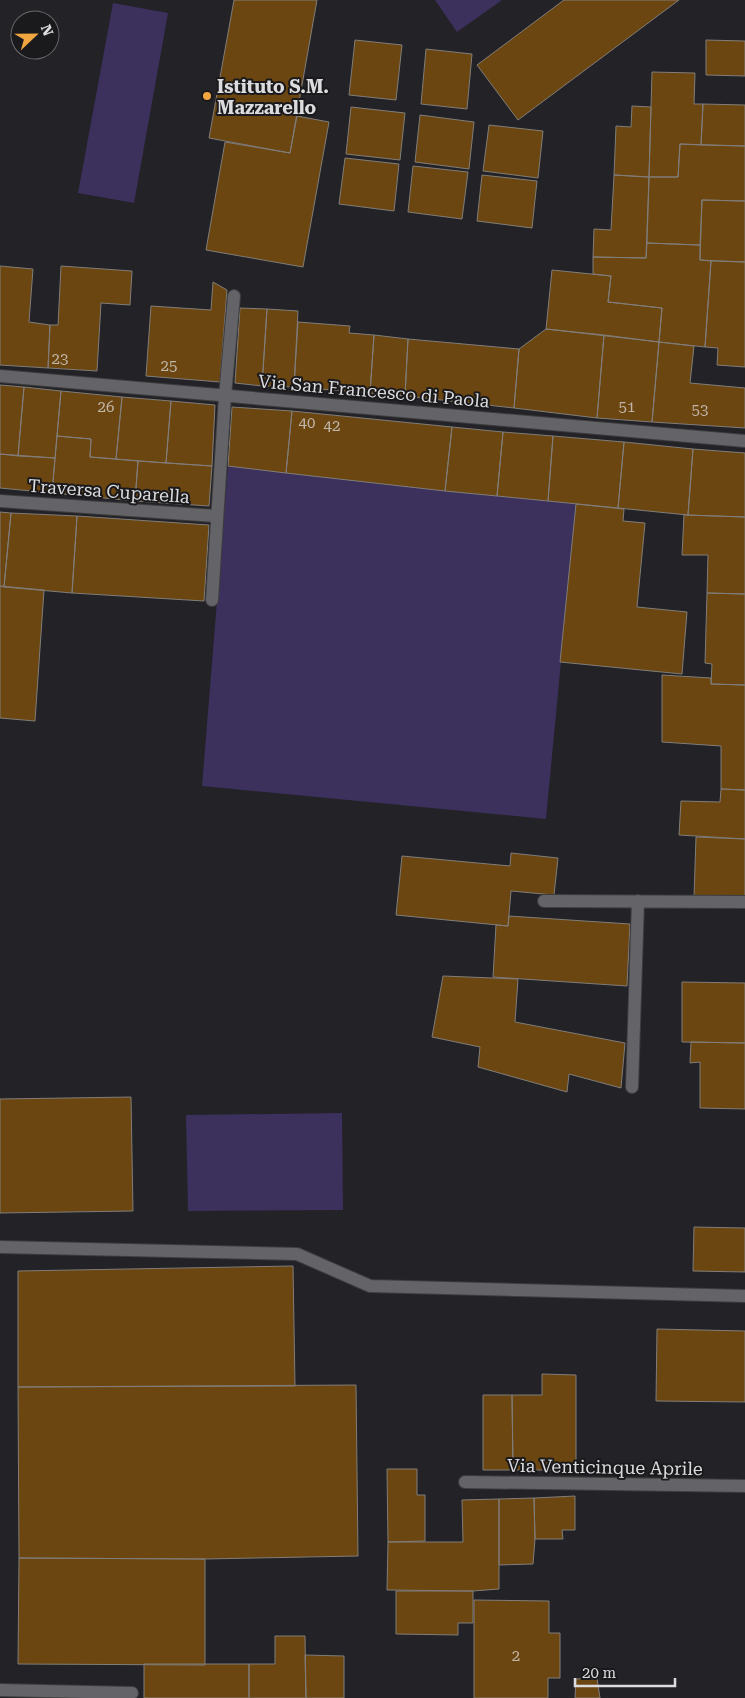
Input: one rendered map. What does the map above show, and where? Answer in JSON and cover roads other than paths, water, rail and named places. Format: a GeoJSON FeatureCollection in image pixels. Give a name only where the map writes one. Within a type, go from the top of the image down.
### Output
{"type":"FeatureCollection","features":[{"type":"Feature","properties":{"kind":"street"},"geometry":{"type":"LineString","coordinates":[[212,600],[216,516],[234,296]]}},
{"type":"Feature","properties":{"kind":"street","name":"Via San Francesco di Paola"},"geometry":{"type":"LineString","coordinates":[[0,376],[745,441]]}},
{"type":"Feature","properties":{"kind":"street","name":"Traversa Cuparella"},"geometry":{"type":"LineString","coordinates":[[0,501],[216,516]]}},
{"type":"Feature","properties":{"kind":"street"},"geometry":{"type":"LineString","coordinates":[[544,901],[745,902]]}},
{"type":"Feature","properties":{"kind":"street"},"geometry":{"type":"LineString","coordinates":[[632,1087],[638,902]]}},
{"type":"Feature","properties":{"kind":"street"},"geometry":{"type":"LineString","coordinates":[[0,1247],[297,1254],[370,1286],[745,1296]]}},
{"type":"Feature","properties":{"kind":"street","name":"Via Venticinque Aprile"},"geometry":{"type":"LineString","coordinates":[[465,1482],[745,1486]]}},
{"type":"Feature","properties":{"kind":"street"},"geometry":{"type":"LineString","coordinates":[[0,1690],[132,1693]]}},
{"type":"Feature","properties":{"kind":"place","name":"Istituto S.M. Mazzarello"},"geometry":{"type":"Point","coordinates":[207,96]}}]}
